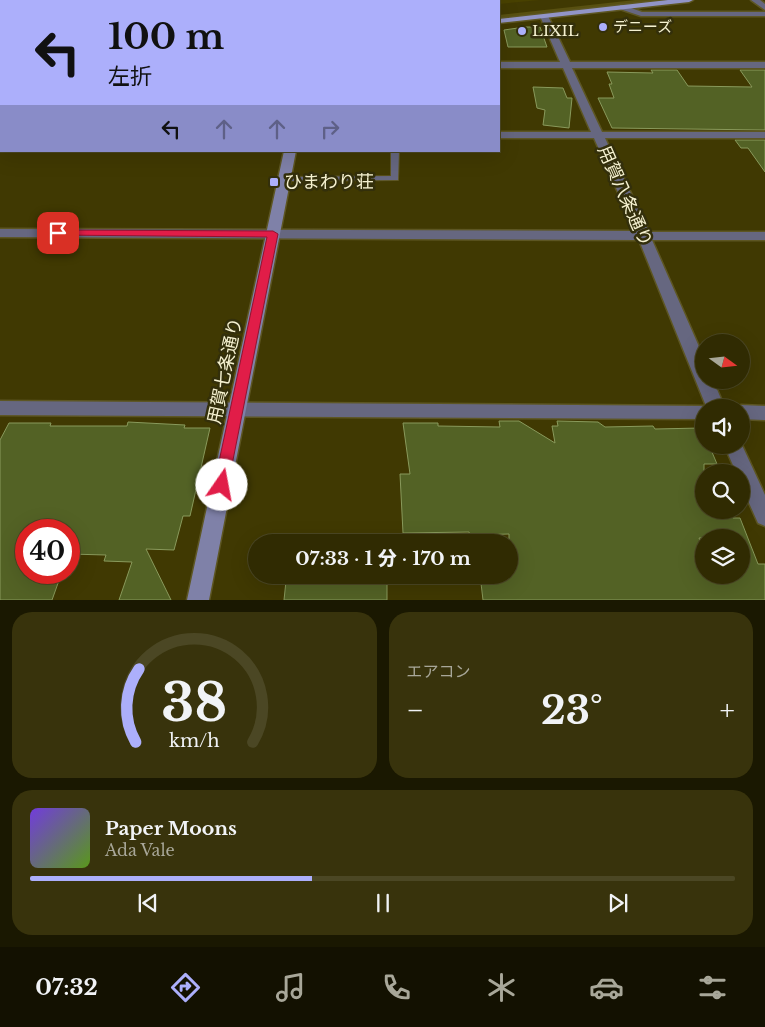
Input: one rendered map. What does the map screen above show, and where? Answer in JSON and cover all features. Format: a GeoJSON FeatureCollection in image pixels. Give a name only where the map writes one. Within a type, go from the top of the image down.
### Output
{"type":"FeatureCollection","features":[{"type":"Feature","properties":{"kind":"main road"},"geometry":{"type":"LineString","coordinates":[[576,3],[604,0]]}},
{"type":"Feature","properties":{"kind":"main road"},"geometry":{"type":"LineString","coordinates":[[500,21],[689,0]]}},
{"type":"Feature","properties":{"kind":"street"},"geometry":{"type":"LineString","coordinates":[[756,0],[765,8]]}},
{"type":"Feature","properties":{"kind":"street"},"geometry":{"type":"LineString","coordinates":[[623,7],[630,12],[641,14],[765,14]]}},
{"type":"Feature","properties":{"kind":"street","name":"用賀八条通り"},"geometry":{"type":"LineString","coordinates":[[544,16],[644,236],[695,358]]}},
{"type":"Feature","properties":{"kind":"street"},"geometry":{"type":"LineString","coordinates":[[500,65],[765,66]]}},
{"type":"Feature","properties":{"kind":"street"},"geometry":{"type":"LineString","coordinates":[[500,134],[765,135]]}},
{"type":"Feature","properties":{"kind":"street","name":"用賀七条通り"},"geometry":{"type":"LineString","coordinates":[[198,600],[290,152]]}},
{"type":"Feature","properties":{"kind":"street"},"geometry":{"type":"LineString","coordinates":[[0,233],[764,237]]}},
{"type":"Feature","properties":{"kind":"street"},"geometry":{"type":"LineString","coordinates":[[0,408],[695,412]]}},
{"type":"Feature","properties":{"kind":"street"},"geometry":{"type":"LineString","coordinates":[[750,412],[765,412]]}},
{"type":"Feature","properties":{"kind":"street"},"geometry":{"type":"LineString","coordinates":[[737,454],[765,517]]}},
{"type":"Feature","properties":{"kind":"lane"},"geometry":{"type":"LineString","coordinates":[[284,179],[395,178],[395,152]]}},
{"type":"Feature","properties":{"kind":"shaded area"},"geometry":{"type":"Polygon","coordinates":[[[500,0],[540,0],[500,4],[500,0]]]}},
{"type":"Feature","properties":{"kind":"shaded area"},"geometry":{"type":"Polygon","coordinates":[[[635,0],[662,0],[500,18],[500,15],[635,0]]]}},
{"type":"Feature","properties":{"kind":"building"},"geometry":{"type":"Polygon","coordinates":[[[540,27],[547,47],[508,47],[504,30],[540,27]]]}},
{"type":"Feature","properties":{"kind":"building"},"geometry":{"type":"Polygon","coordinates":[[[651,70],[677,70],[688,86],[752,87],[740,70],[765,70],[765,130],[612,128],[598,98],[614,98],[609,84],[612,84],[607,72],[653,73],[651,70]]]}},
{"type":"Feature","properties":{"kind":"building"},"geometry":{"type":"Polygon","coordinates":[[[533,87],[563,88],[567,98],[572,98],[569,128],[543,125],[545,110],[537,108],[533,87]]]}},
{"type":"Feature","properties":{"kind":"building"},"geometry":{"type":"Polygon","coordinates":[[[735,140],[765,140],[765,172],[748,148],[741,148],[735,140]]]}},
{"type":"Feature","properties":{"kind":"building"},"geometry":{"type":"Polygon","coordinates":[[[499,421],[519,421],[555,443],[552,426],[558,426],[557,421],[598,422],[605,427],[653,426],[655,429],[695,428],[695,454],[713,454],[717,464],[695,464],[695,519],[740,519],[744,529],[695,529],[695,584],[750,584],[750,544],[758,564],[765,564],[765,600],[483,600],[481,584],[518,584],[518,534],[470,534],[469,532],[403,533],[400,474],[410,474],[403,423],[438,423],[438,426],[500,427],[499,421]]]}},
{"type":"Feature","properties":{"kind":"building"},"geometry":{"type":"Polygon","coordinates":[[[128,422],[185,425],[184,428],[210,428],[190,516],[183,516],[174,550],[146,549],[171,600],[119,600],[132,562],[104,561],[106,555],[80,554],[80,519],[15,519],[15,584],[58,584],[52,600],[0,600],[0,440],[9,423],[51,423],[50,426],[127,426],[128,422]]]}},
{"type":"Feature","properties":{"kind":"building"},"geometry":{"type":"Polygon","coordinates":[[[286,584],[387,584],[387,600],[284,600],[286,584]]]}},
{"type":"Feature","properties":{"kind":"place","name":"デニーズ"},"geometry":{"type":"Point","coordinates":[603,27]}},
{"type":"Feature","properties":{"kind":"place","name":"LIXIL"},"geometry":{"type":"Point","coordinates":[522,31]}},
{"type":"Feature","properties":{"kind":"place","name":"ひまわり荘"},"geometry":{"type":"Point","coordinates":[274,182]}},
{"type":"Feature","properties":{"kind":"route"},"geometry":{"type":"LineString","coordinates":[[58,233],[273,234],[222,485]]}}]}
